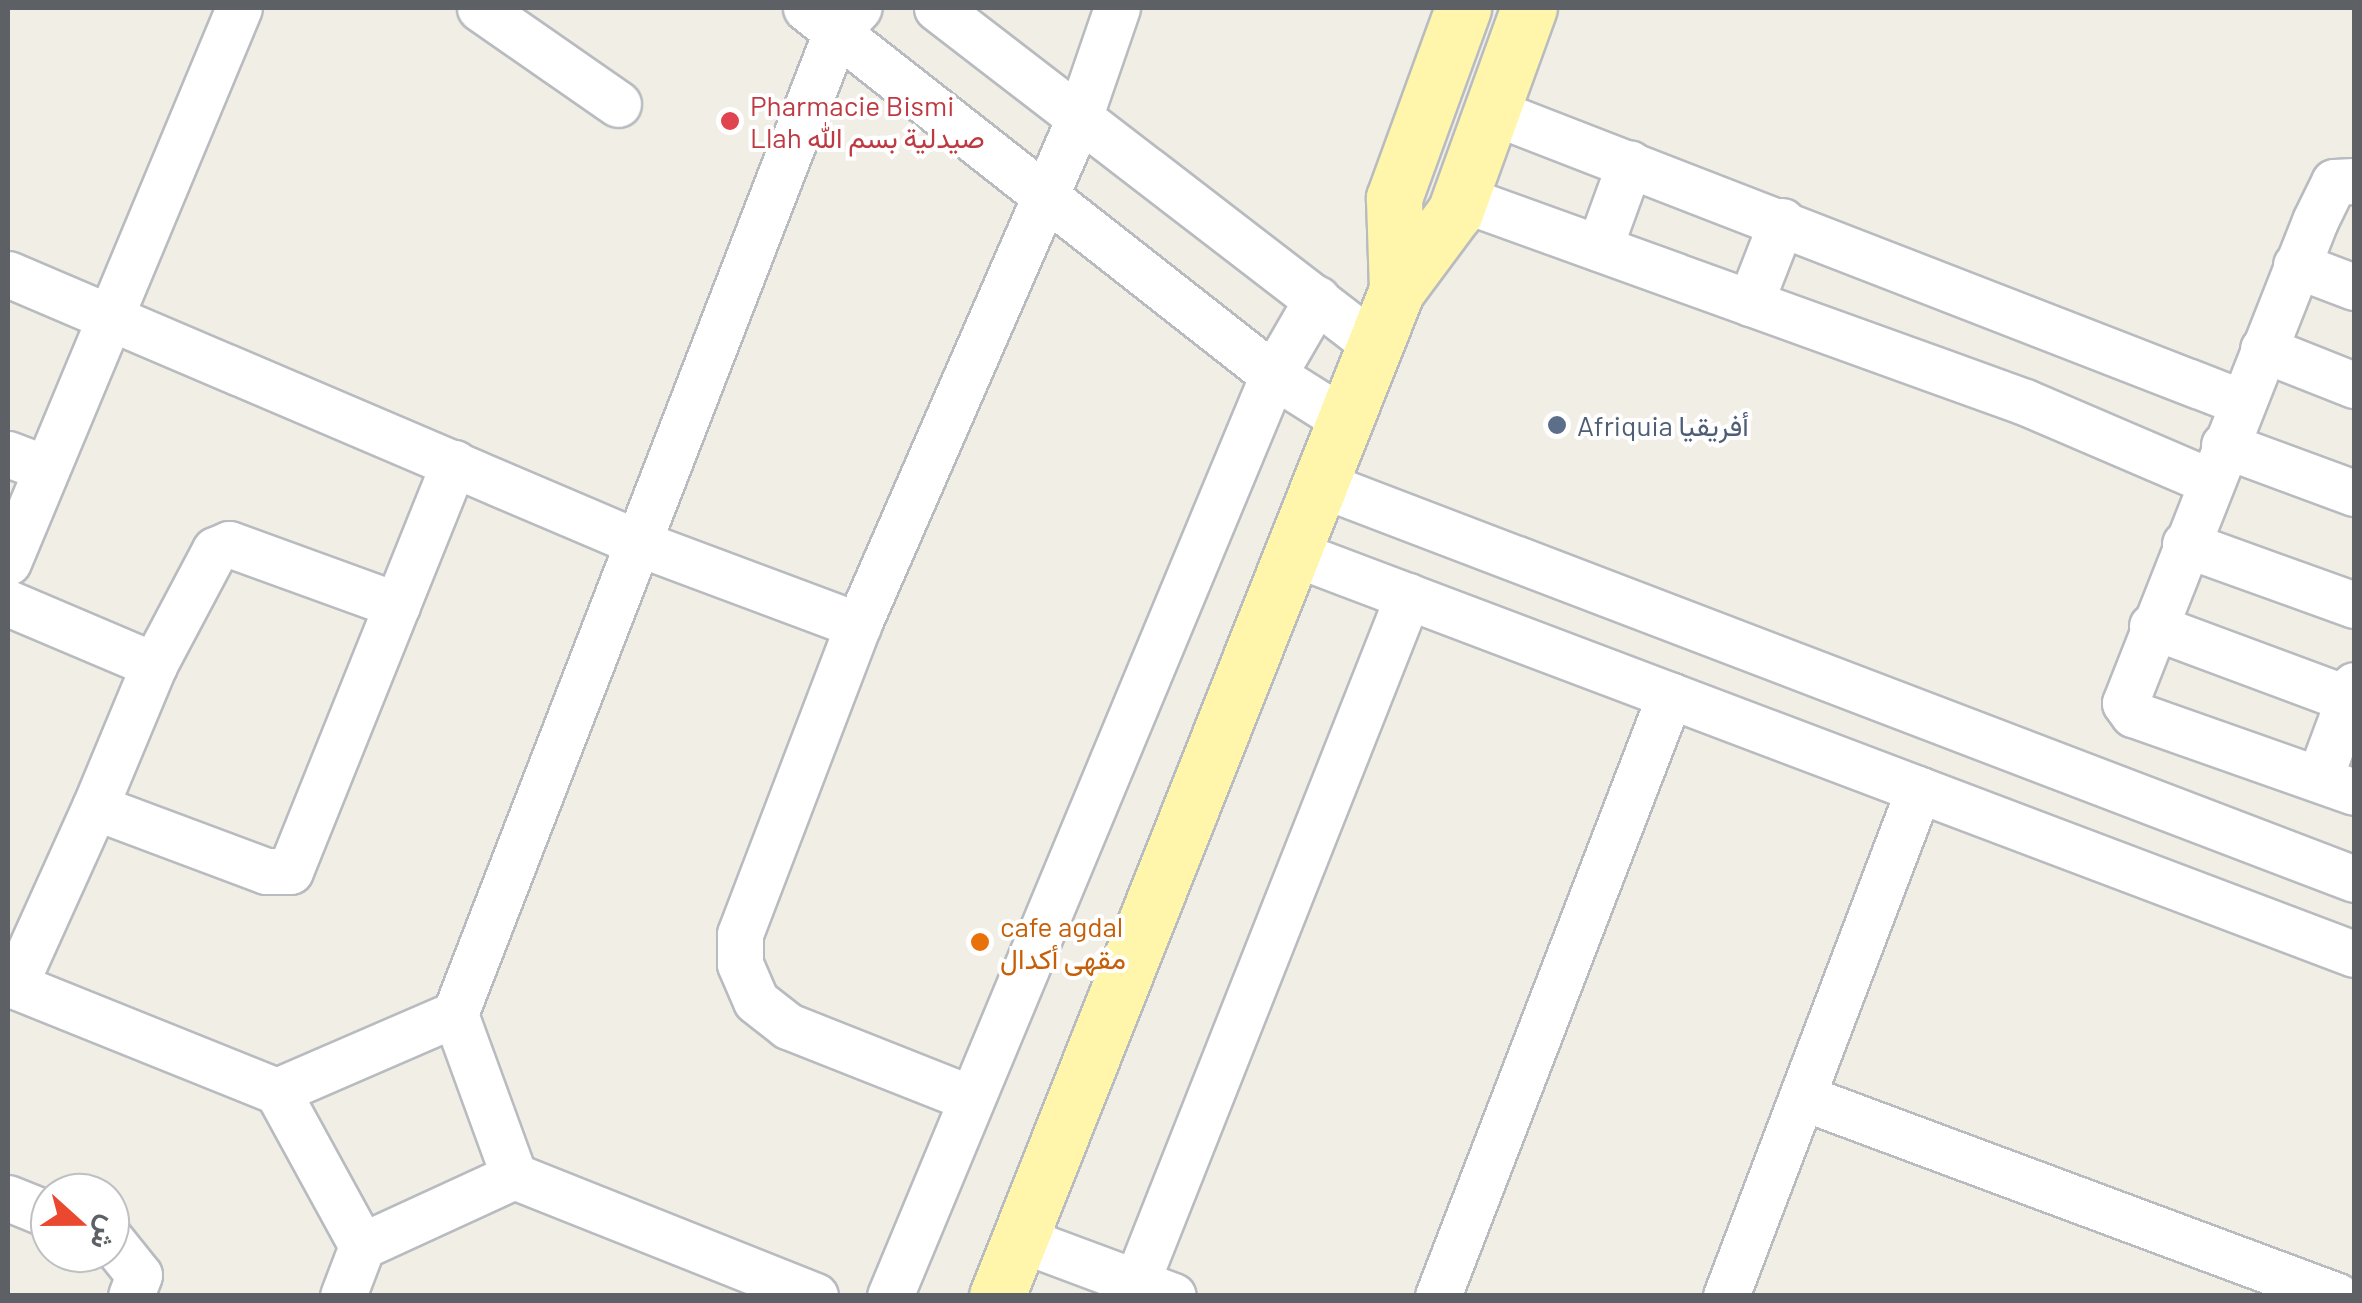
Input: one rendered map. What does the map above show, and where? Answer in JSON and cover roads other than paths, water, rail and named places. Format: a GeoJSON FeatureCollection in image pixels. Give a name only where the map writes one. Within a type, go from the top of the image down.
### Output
{"type":"FeatureCollection","features":[{"type":"Feature","properties":{"kind":"main road"},"geometry":{"type":"LineString","coordinates":[[1398,290],[1394,198],[1463,8]]}},
{"type":"Feature","properties":{"kind":"main road"},"geometry":{"type":"LineString","coordinates":[[1005,1293],[1020,1239],[1398,290],[1460,198],[1529,8]]}},
{"type":"Feature","properties":{"kind":"street"},"geometry":{"type":"LineString","coordinates":[[8,562],[26,461],[107,314],[238,8]]}},
{"type":"Feature","properties":{"kind":"street"},"geometry":{"type":"LineString","coordinates":[[480,8],[618,104]]}},
{"type":"Feature","properties":{"kind":"street"},"geometry":{"type":"LineString","coordinates":[[937,8],[1078,121],[1376,346]]}},
{"type":"Feature","properties":{"kind":"street"},"geometry":{"type":"LineString","coordinates":[[967,1097],[788,1026],[756,1001],[740,964],[740,934],[858,625],[1078,121],[1117,8]]}},
{"type":"Feature","properties":{"kind":"street"},"geometry":{"type":"LineString","coordinates":[[514,1176],[454,1014],[642,544],[833,16],[1046,196],[1273,375],[1346,421]]}},
{"type":"Feature","properties":{"kind":"street"},"geometry":{"type":"LineString","coordinates":[[1492,111],[1782,220],[2093,351],[2241,402]]}},
{"type":"Feature","properties":{"kind":"street"},"geometry":{"type":"LineString","coordinates":[[1598,248],[1630,163]]}},
{"type":"Feature","properties":{"kind":"street"},"geometry":{"type":"LineString","coordinates":[[2152,626],[2353,695],[2337,786],[2133,714],[2125,703],[2152,626],[2296,265],[2334,182],[2354,181]]}},
{"type":"Feature","properties":{"kind":"street"},"geometry":{"type":"LineString","coordinates":[[1460,198],[2024,402],[2218,463],[2354,493]]}},
{"type":"Feature","properties":{"kind":"street"},"geometry":{"type":"LineString","coordinates":[[1750,303],[1782,220]]}},
{"type":"Feature","properties":{"kind":"street"},"geometry":{"type":"LineString","coordinates":[[2296,265],[2354,287]]}},
{"type":"Feature","properties":{"kind":"street"},"geometry":{"type":"LineString","coordinates":[[8,274],[642,544],[858,625]]}},
{"type":"Feature","properties":{"kind":"street"},"geometry":{"type":"LineString","coordinates":[[890,1296],[967,1097],[1273,375],[1317,299]]}},
{"type":"Feature","properties":{"kind":"street"},"geometry":{"type":"LineString","coordinates":[[2263,349],[2354,385]]}},
{"type":"Feature","properties":{"kind":"street"},"geometry":{"type":"LineString","coordinates":[[94,807],[266,871],[290,871],[454,464]]}},
{"type":"Feature","properties":{"kind":"street"},"geometry":{"type":"LineString","coordinates":[[1323,485],[2354,879]]}},
{"type":"Feature","properties":{"kind":"street"},"geometry":{"type":"LineString","coordinates":[[362,1246],[277,1091],[10,984],[94,807],[154,665],[214,550],[228,544],[397,605]]}},
{"type":"Feature","properties":{"kind":"street"},"geometry":{"type":"LineString","coordinates":[[2186,544],[2354,606]]}},
{"type":"Feature","properties":{"kind":"street"},"geometry":{"type":"LineString","coordinates":[[1296,554],[2354,954]]}},
{"type":"Feature","properties":{"kind":"street"},"geometry":{"type":"LineString","coordinates":[[1020,1239],[1146,1291],[1408,596]]}},
{"type":"Feature","properties":{"kind":"street"},"geometry":{"type":"LineString","coordinates":[[8,603],[154,665]]}},
{"type":"Feature","properties":{"kind":"street"},"geometry":{"type":"LineString","coordinates":[[1438,1296],[1670,696]]}},
{"type":"Feature","properties":{"kind":"street"},"geometry":{"type":"LineString","coordinates":[[1726,1296],[1918,789]]}},
{"type":"Feature","properties":{"kind":"street"},"geometry":{"type":"LineString","coordinates":[[277,1091],[454,1014]]}},
{"type":"Feature","properties":{"kind":"street"},"geometry":{"type":"LineString","coordinates":[[1802,1097],[2338,1296]]}},
{"type":"Feature","properties":{"kind":"street"},"geometry":{"type":"LineString","coordinates":[[343,1296],[362,1246],[514,1176],[815,1296]]}},
{"type":"Feature","properties":{"kind":"street"},"geometry":{"type":"LineString","coordinates":[[130,1264],[138,1274],[130,1296]]}},
{"type":"Feature","properties":{"kind":"place","name":"Pharmacie Bismi Llah صيدلية بسم الله"},"geometry":{"type":"Point","coordinates":[730,121]}},
{"type":"Feature","properties":{"kind":"place","name":"Afriquia أفريقيا"},"geometry":{"type":"Point","coordinates":[1557,425]}},
{"type":"Feature","properties":{"kind":"place","name":"cafe agdal مقهى أكدال"},"geometry":{"type":"Point","coordinates":[980,942]}}]}
